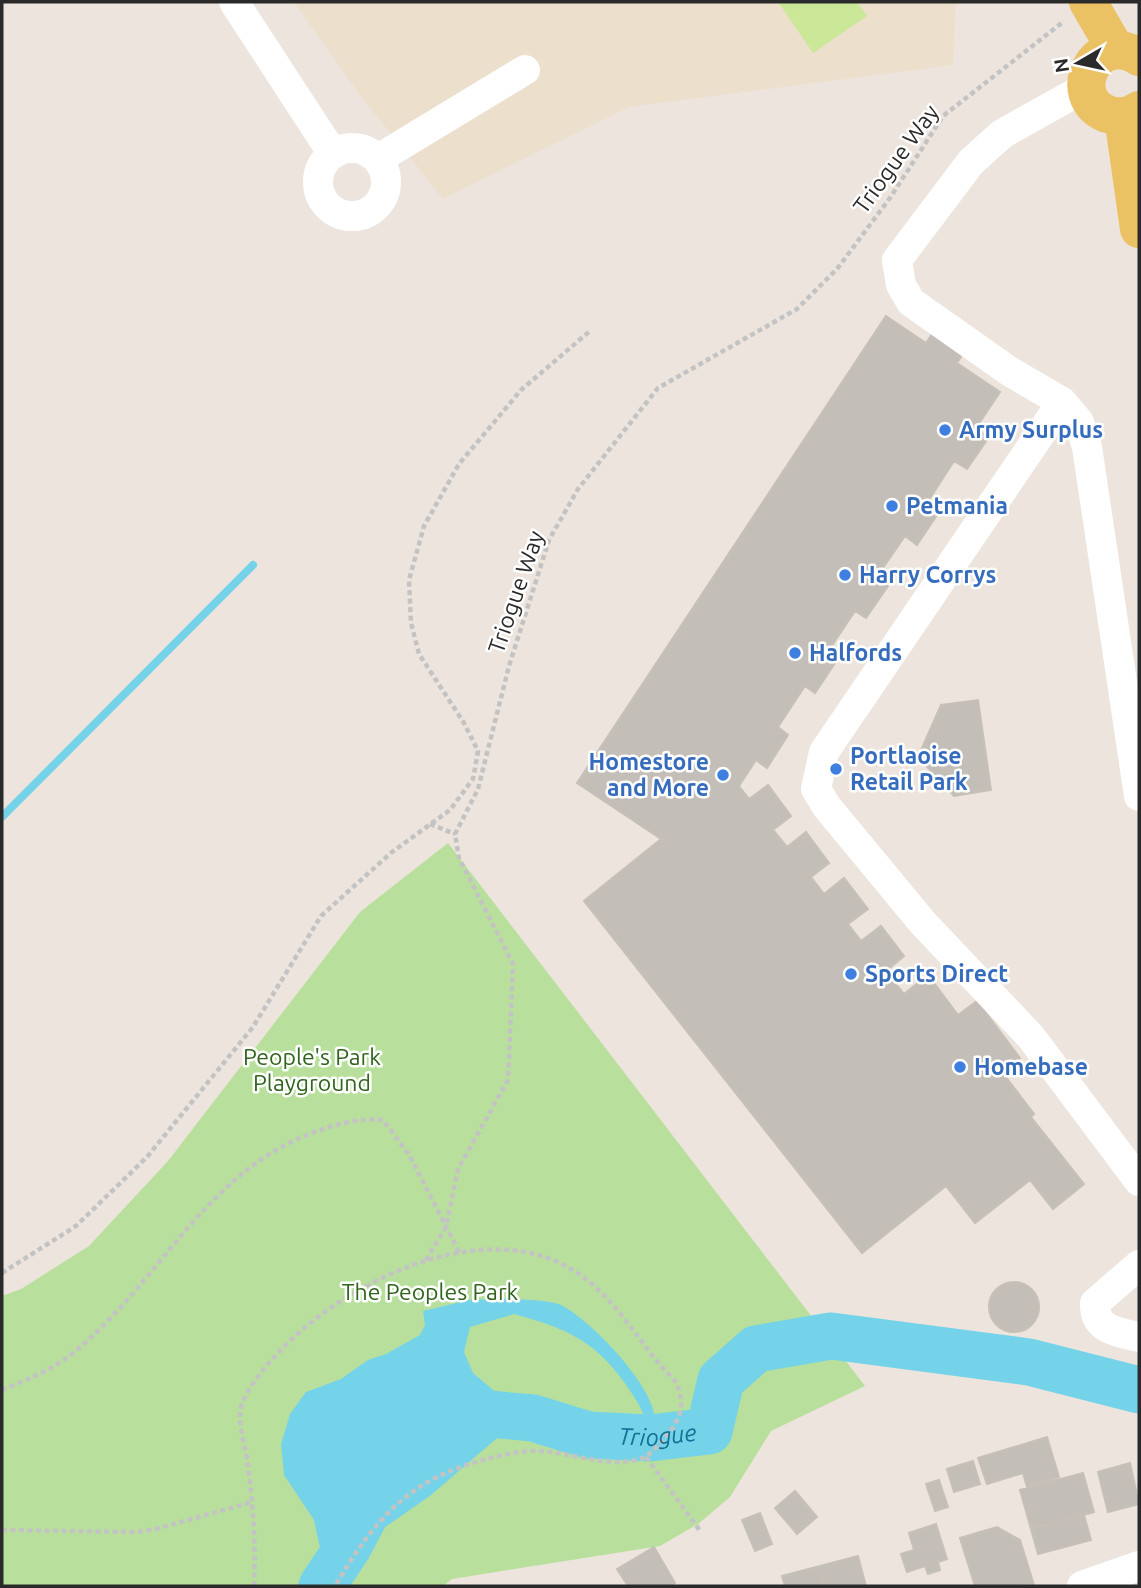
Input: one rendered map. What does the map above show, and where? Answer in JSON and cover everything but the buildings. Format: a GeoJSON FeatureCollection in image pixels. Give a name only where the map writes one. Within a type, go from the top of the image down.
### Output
{"type":"FeatureCollection","features":[{"type":"Feature","properties":{"kind":"main road"},"geometry":{"type":"LineString","coordinates":[[1088,2],[1105,27],[1133,54]]}},
{"type":"Feature","properties":{"kind":"main road"},"geometry":{"type":"LineString","coordinates":[[1133,54],[1107,52],[1093,63],[1086,87],[1089,97],[1103,112],[1131,113],[1139,229]]}},
{"type":"Feature","properties":{"kind":"street"},"geometry":{"type":"LineString","coordinates":[[234,2],[333,154]]}},
{"type":"Feature","properties":{"kind":"street"},"geometry":{"type":"LineString","coordinates":[[378,159],[525,70]]}},
{"type":"Feature","properties":{"kind":"street"},"geometry":{"type":"LineString","coordinates":[[1086,87],[1002,134],[978,155],[897,260],[901,285],[911,302],[1009,371],[1062,402],[1079,422],[1087,447],[1139,796]]}},
{"type":"Feature","properties":{"kind":"street"},"geometry":{"type":"LineString","coordinates":[[356,148],[378,159],[387,179],[381,202],[372,211],[350,216],[338,214],[321,197],[320,173],[333,154],[356,148]]}},
{"type":"Feature","properties":{"kind":"street"},"geometry":{"type":"LineString","coordinates":[[1062,402],[824,751],[816,789],[827,807],[923,923],[1031,1037],[1139,1181]]}},
{"type":"Feature","properties":{"kind":"street"},"geometry":{"type":"LineString","coordinates":[[1139,1265],[1100,1297],[1095,1303],[1094,1315],[1102,1326],[1139,1337]]}},
{"type":"Feature","properties":{"kind":"street"},"geometry":{"type":"LineString","coordinates":[[1082,1586],[1139,1566]]}},
{"type":"Feature","properties":{"kind":"path","name":"Triogue Way"},"geometry":{"type":"LineString","coordinates":[[455,834],[478,789],[509,666],[549,540],[578,489],[658,388],[797,309],[837,269],[890,198],[943,116],[1088,2]]}},
{"type":"Feature","properties":{"kind":"path"},"geometry":{"type":"LineString","coordinates":[[2,1273],[76,1226],[147,1157],[253,1027],[321,916],[392,852],[450,810],[473,779],[478,751],[464,723],[419,653],[411,623],[409,580],[424,526],[460,464],[521,390],[590,331]]}},
{"type":"Feature","properties":{"kind":"path"},"geometry":{"type":"LineString","coordinates":[[426,1261],[446,1227],[458,1169],[508,1080],[513,964],[459,858],[455,834],[430,824]]}},
{"type":"Feature","properties":{"kind":"path"},"geometry":{"type":"LineString","coordinates":[[2,1390],[44,1372],[72,1353],[118,1308],[230,1181],[304,1135],[358,1120],[383,1120],[410,1156],[459,1252]]}},
{"type":"Feature","properties":{"kind":"path"},"geometry":{"type":"LineString","coordinates":[[254,1586],[253,1502],[240,1411],[256,1376],[301,1330],[338,1301],[396,1269],[459,1252],[516,1252],[541,1256],[561,1263],[588,1279],[608,1298],[675,1381],[681,1401],[676,1426],[646,1457],[621,1462],[536,1451],[503,1454],[436,1477],[411,1490],[385,1513],[365,1536],[335,1586]]}},
{"type":"Feature","properties":{"kind":"path"},"geometry":{"type":"LineString","coordinates":[[646,1457],[701,1532]]}},
{"type":"Feature","properties":{"kind":"path"},"geometry":{"type":"LineString","coordinates":[[2,1530],[136,1532],[253,1502]]}},
{"type":"Feature","properties":{"kind":"shaded area"},"geometry":{"type":"Polygon","coordinates":[[[294,2],[956,2],[953,65],[629,107],[443,199],[359,94],[294,2]]]}},
{"type":"Feature","properties":{"kind":"green space"},"geometry":{"type":"Polygon","coordinates":[[[778,2],[857,2],[867,16],[813,53],[778,2]]]}},
{"type":"Feature","properties":{"kind":"green space","name":"The Peoples Park"},"geometry":{"type":"Polygon","coordinates":[[[448,843],[865,1386],[771,1431],[730,1497],[698,1524],[660,1546],[452,1579],[443,1586],[2,1586],[2,1296],[21,1289],[89,1246],[168,1161],[360,912],[448,843]]]}},
{"type":"Feature","properties":{"kind":"water"},"geometry":{"type":"Polygon","coordinates":[[[510,1298],[544,1301],[563,1306],[575,1314],[604,1339],[643,1387],[655,1417],[650,1438],[588,1435],[533,1418],[489,1414],[416,1477],[367,1511],[327,1581],[314,1520],[284,1475],[281,1444],[290,1414],[306,1392],[341,1379],[368,1360],[386,1354],[420,1335],[425,1325],[423,1311],[469,1300],[510,1298]],[[514,1314],[470,1327],[464,1352],[473,1373],[521,1410],[582,1429],[638,1432],[646,1421],[639,1405],[601,1355],[563,1330],[514,1314]]]}},
{"type":"Feature","properties":{"kind":"waterway"},"geometry":{"type":"LineString","coordinates":[[2,817],[253,565]]}},
{"type":"Feature","properties":{"kind":"waterway","name":"Triogue"},"geometry":{"type":"LineString","coordinates":[[322,1586],[348,1547],[367,1511],[416,1477],[489,1414],[533,1418],[588,1435],[650,1438],[709,1431],[721,1380],[756,1349],[831,1336],[1029,1362],[1139,1390]]}},
{"type":"Feature","properties":{"kind":"place","name":"Army Surplus"},"geometry":{"type":"Point","coordinates":[945,430]}},
{"type":"Feature","properties":{"kind":"place","name":"Petmania"},"geometry":{"type":"Point","coordinates":[892,506]}},
{"type":"Feature","properties":{"kind":"place","name":"Harry Corrys"},"geometry":{"type":"Point","coordinates":[845,575]}},
{"type":"Feature","properties":{"kind":"place","name":"Halfords"},"geometry":{"type":"Point","coordinates":[795,653]}},
{"type":"Feature","properties":{"kind":"place","name":"Portlaoise Retail Park"},"geometry":{"type":"Point","coordinates":[836,769]}},
{"type":"Feature","properties":{"kind":"place","name":"Homestore and More"},"geometry":{"type":"Point","coordinates":[723,775]}},
{"type":"Feature","properties":{"kind":"place","name":"Sports Direct"},"geometry":{"type":"Point","coordinates":[851,974]}},
{"type":"Feature","properties":{"kind":"place","name":"Homebase"},"geometry":{"type":"Point","coordinates":[960,1067]}},
{"type":"Feature","properties":{"kind":"park label","name":"People's Park Playground"},"geometry":{"type":"Point","coordinates":[312,1070]}}]}
